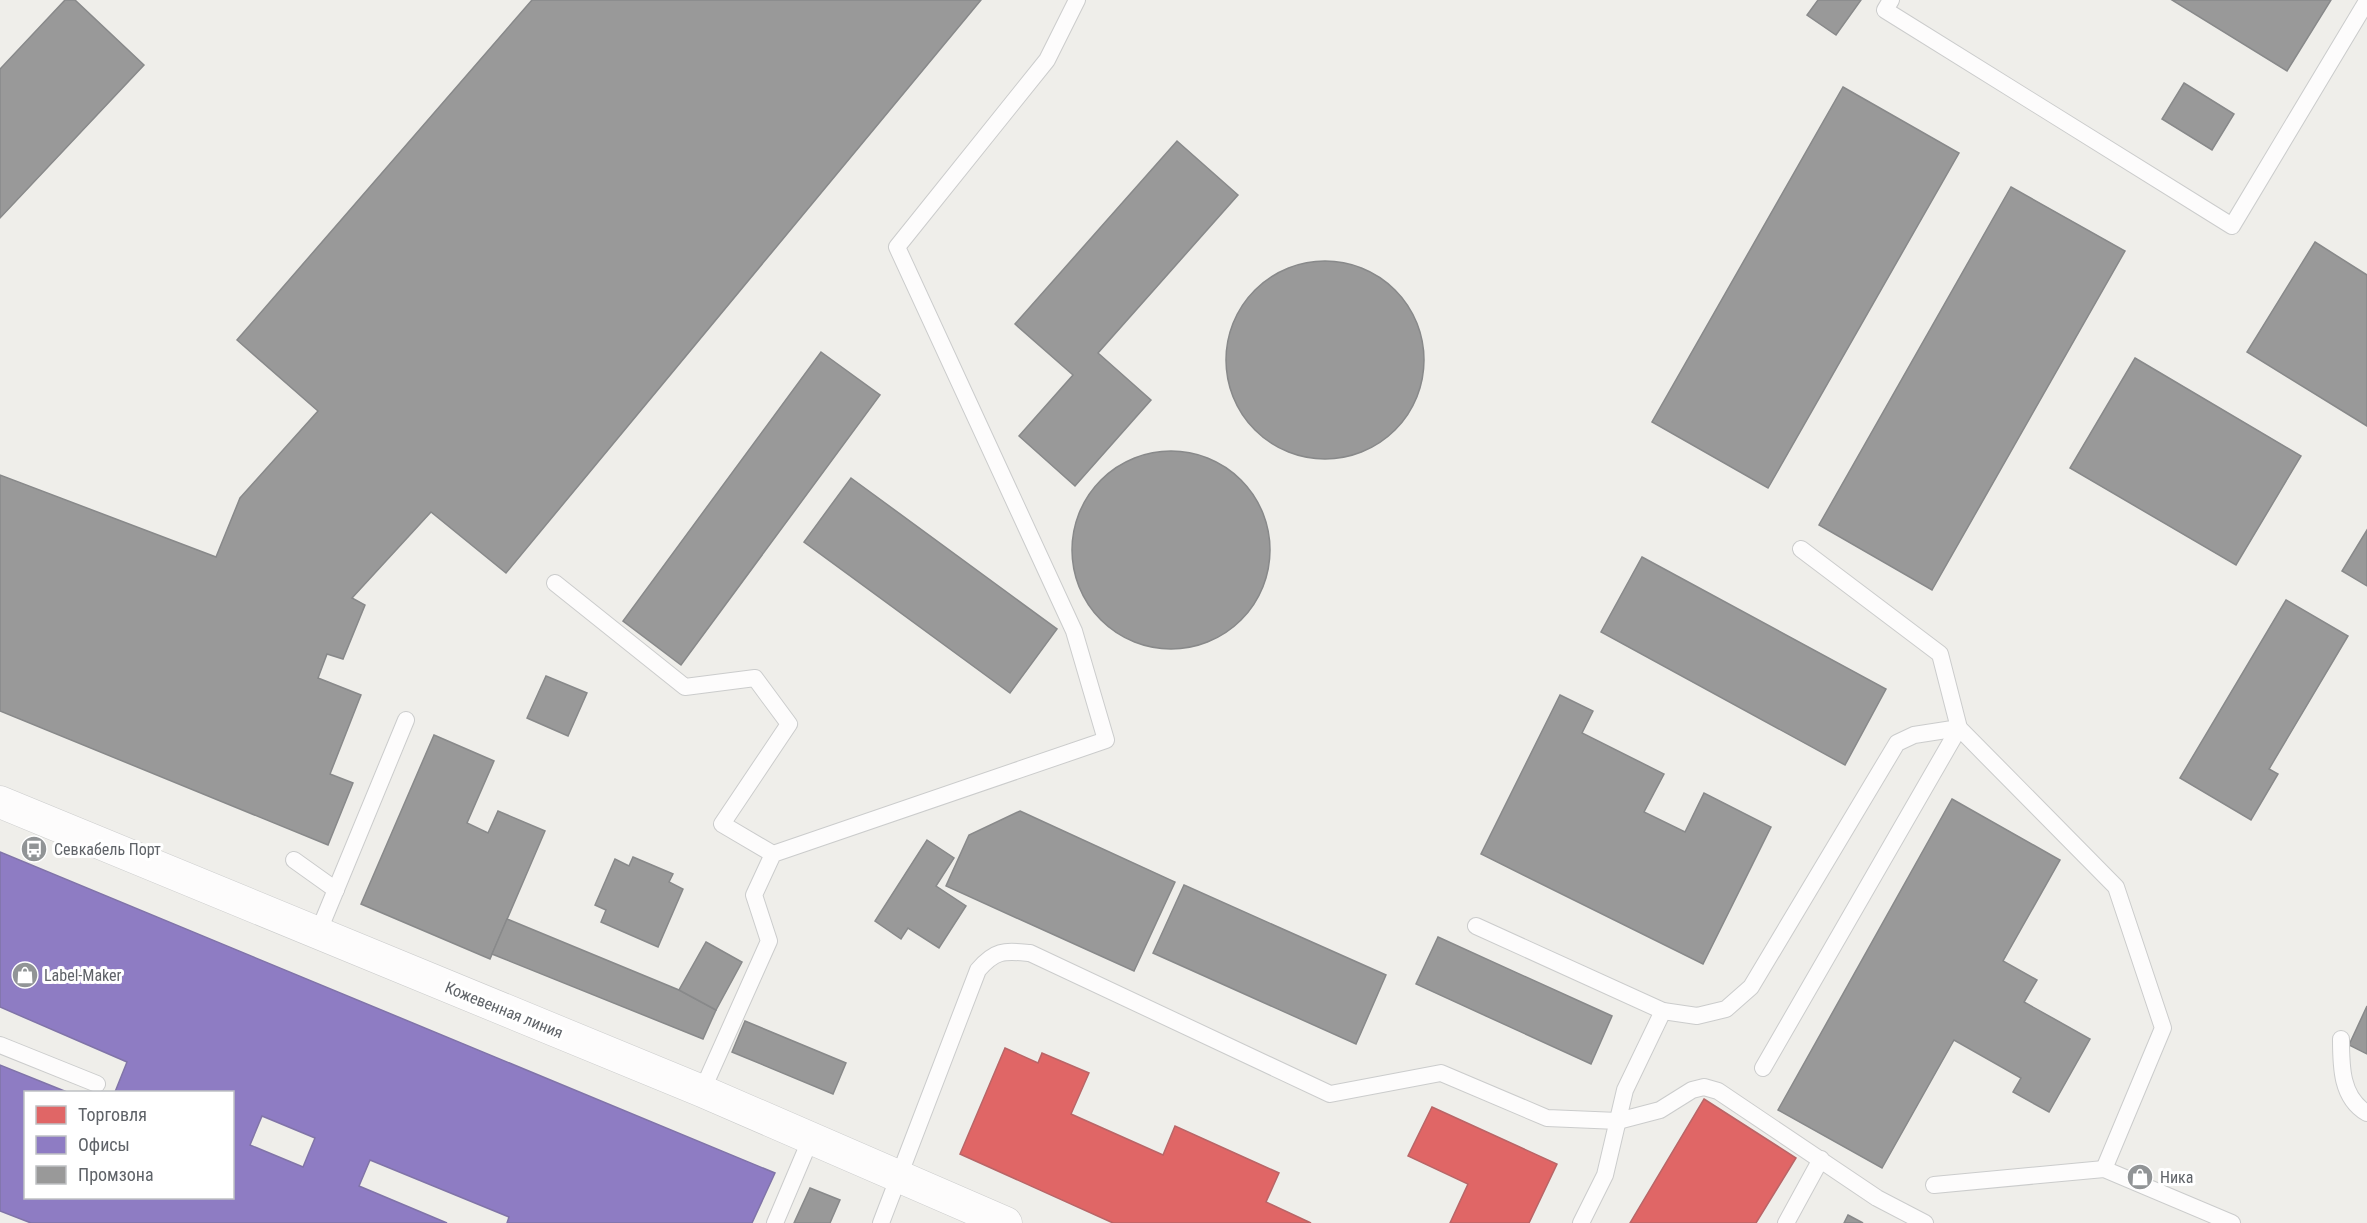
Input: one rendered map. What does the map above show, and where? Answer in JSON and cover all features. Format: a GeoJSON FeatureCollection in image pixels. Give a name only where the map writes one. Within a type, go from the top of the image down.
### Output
{"type":"FeatureCollection","features":[{"type":"Feature","properties":{"kind":"street","name":"Кожевенная линия"},"geometry":{"type":"LineString","coordinates":[[0,802],[702,1091],[899,1174],[1006,1223]]}},
{"type":"Feature","properties":{"kind":"lane"},"geometry":{"type":"LineString","coordinates":[[702,1091],[769,941],[754,895],[773,854],[1106,740],[1074,631],[897,247],[1047,60],[1077,0]]}},
{"type":"Feature","properties":{"kind":"lane"},"geometry":{"type":"LineString","coordinates":[[1892,0],[1885,10],[2232,226],[2367,1]]}},
{"type":"Feature","properties":{"kind":"lane"},"geometry":{"type":"LineString","coordinates":[[1801,549],[1940,654],[1959,728],[2116,887],[2163,1028],[2104,1169]]}},
{"type":"Feature","properties":{"kind":"lane"},"geometry":{"type":"LineString","coordinates":[[555,583],[685,687],[755,678],[789,724],[722,824],[773,854]]}},
{"type":"Feature","properties":{"kind":"lane"},"geometry":{"type":"LineString","coordinates":[[318,933],[406,720]]}},
{"type":"Feature","properties":{"kind":"lane"},"geometry":{"type":"LineString","coordinates":[[1476,926],[1663,1011],[1697,1016],[1726,1009],[1751,987],[1897,743],[1914,735],[1959,728]]}},
{"type":"Feature","properties":{"kind":"lane"},"geometry":{"type":"LineString","coordinates":[[1763,1068],[1959,728]]}},
{"type":"Feature","properties":{"kind":"lane"},"geometry":{"type":"LineString","coordinates":[[294,860],[336,890]]}},
{"type":"Feature","properties":{"kind":"lane"},"geometry":{"type":"LineString","coordinates":[[881,1223],[978,970],[990,956],[1006,951],[1030,953],[1330,1094],[1441,1074],[1547,1118],[1618,1121],[1660,1110],[1692,1090],[1704,1087],[1718,1091],[1876,1198],[1924,1223]]}},
{"type":"Feature","properties":{"kind":"lane"},"geometry":{"type":"LineString","coordinates":[[1581,1223],[1605,1174],[1625,1090],[1663,1011]]}},
{"type":"Feature","properties":{"kind":"lane"},"geometry":{"type":"LineString","coordinates":[[2341,1039],[2341,1064],[2346,1088],[2359,1108],[2367,1113]]}},
{"type":"Feature","properties":{"kind":"lane"},"geometry":{"type":"LineString","coordinates":[[0,1045],[97,1084]]}},
{"type":"Feature","properties":{"kind":"lane"},"geometry":{"type":"LineString","coordinates":[[775,1223],[811,1138]]}},
{"type":"Feature","properties":{"kind":"lane"},"geometry":{"type":"LineString","coordinates":[[1786,1223],[1821,1159]]}},
{"type":"Feature","properties":{"kind":"lane"},"geometry":{"type":"LineString","coordinates":[[1934,1185],[2104,1169],[2232,1223]]}},
{"type":"Feature","properties":{"kind":"building: Торговля"},"geometry":{"type":"Polygon","coordinates":[[[1005,1048],[1038,1063],[1042,1053],[1089,1073],[1071,1114],[1163,1155],[1175,1126],[1279,1173],[1266,1202],[1311,1223],[1113,1223],[960,1154],[1005,1048]]]}},
{"type":"Feature","properties":{"kind":"building: Торговля"},"geometry":{"type":"Polygon","coordinates":[[[1704,1099],[1796,1158],[1756,1223],[1630,1223],[1704,1099]]]}},
{"type":"Feature","properties":{"kind":"building: Торговля"},"geometry":{"type":"Polygon","coordinates":[[[1432,1107],[1557,1164],[1529,1223],[1450,1223],[1468,1184],[1408,1156],[1432,1107]]]}},
{"type":"Feature","properties":{"kind":"building: Офисы"},"geometry":{"type":"Polygon","coordinates":[[[0,852],[775,1173],[752,1223],[507,1223],[509,1217],[370,1160],[359,1186],[447,1223],[31,1223],[0,1211],[0,1065],[65,1091],[24,1091],[24,1199],[234,1199],[234,1091],[115,1091],[127,1062],[0,1007],[0,852]],[[262,1116],[250,1145],[303,1167],[315,1138],[262,1116]]]}},
{"type":"Feature","properties":{"kind":"building: Промзона"},"geometry":{"type":"Polygon","coordinates":[[[65,0],[75,0],[144,65],[0,218],[0,69],[65,0]]]}},
{"type":"Feature","properties":{"kind":"building: Промзона"},"geometry":{"type":"Polygon","coordinates":[[[532,0],[981,0],[506,573],[431,512],[352,598],[365,605],[343,659],[327,654],[318,678],[361,695],[330,774],[353,783],[328,845],[0,711],[0,475],[216,557],[240,498],[318,411],[237,340],[532,0]]]}},
{"type":"Feature","properties":{"kind":"building: Промзона"},"geometry":{"type":"Polygon","coordinates":[[[1818,0],[1861,0],[1836,35],[1807,15],[1818,0]]]}},
{"type":"Feature","properties":{"kind":"building: Промзона"},"geometry":{"type":"Polygon","coordinates":[[[2172,0],[2331,0],[2287,71],[2172,0]]]}},
{"type":"Feature","properties":{"kind":"building: Промзона"},"geometry":{"type":"Polygon","coordinates":[[[2184,83],[2234,114],[2212,150],[2162,119],[2184,83]]]}},
{"type":"Feature","properties":{"kind":"building: Промзона"},"geometry":{"type":"Polygon","coordinates":[[[1843,87],[1959,153],[1768,488],[1652,422],[1843,87]]]}},
{"type":"Feature","properties":{"kind":"building: Промзона"},"geometry":{"type":"Polygon","coordinates":[[[1177,141],[1238,195],[1098,353],[1151,400],[1075,486],[1019,436],[1073,375],[1015,324],[1177,141]]]}},
{"type":"Feature","properties":{"kind":"building: Промзона"},"geometry":{"type":"Polygon","coordinates":[[[2011,187],[2125,251],[1932,590],[1819,525],[2011,187]]]}},
{"type":"Feature","properties":{"kind":"building: Промзона"},"geometry":{"type":"Polygon","coordinates":[[[2315,242],[2367,275],[2367,426],[2247,352],[2315,242]]]}},
{"type":"Feature","properties":{"kind":"building: Промзона"},"geometry":{"type":"Polygon","coordinates":[[[1325,261],[1354,265],[1372,273],[1395,290],[1412,313],[1420,331],[1424,360],[1420,389],[1412,407],[1395,430],[1372,447],[1354,455],[1325,459],[1296,455],[1278,447],[1255,430],[1238,407],[1230,389],[1226,360],[1230,331],[1238,313],[1255,290],[1278,273],[1296,265],[1325,261]]]}},
{"type":"Feature","properties":{"kind":"building: Промзона"},"geometry":{"type":"Polygon","coordinates":[[[821,352],[880,395],[681,665],[623,621],[821,352]]]}},
{"type":"Feature","properties":{"kind":"building: Промзона"},"geometry":{"type":"Polygon","coordinates":[[[2135,358],[2301,456],[2236,565],[2070,468],[2135,358]]]}},
{"type":"Feature","properties":{"kind":"building: Промзона"},"geometry":{"type":"Polygon","coordinates":[[[1171,451],[1200,455],[1218,463],[1241,480],[1258,503],[1266,521],[1270,550],[1266,579],[1258,597],[1241,620],[1218,637],[1200,645],[1171,649],[1142,645],[1124,637],[1101,620],[1084,597],[1076,579],[1072,550],[1076,521],[1084,503],[1101,480],[1124,463],[1142,455],[1171,451]]]}},
{"type":"Feature","properties":{"kind":"building: Промзона"},"geometry":{"type":"Polygon","coordinates":[[[851,478],[1057,629],[1010,693],[804,542],[851,478]]]}},
{"type":"Feature","properties":{"kind":"building: Промзона"},"geometry":{"type":"Polygon","coordinates":[[[2367,530],[2367,586],[2342,571],[2367,530]]]}},
{"type":"Feature","properties":{"kind":"building: Промзона"},"geometry":{"type":"Polygon","coordinates":[[[1642,557],[1886,689],[1845,765],[1601,632],[1642,557]]]}},
{"type":"Feature","properties":{"kind":"building: Промзона"},"geometry":{"type":"Polygon","coordinates":[[[2286,600],[2348,636],[2269,769],[2278,774],[2251,820],[2180,778],[2286,600]]]}},
{"type":"Feature","properties":{"kind":"building: Промзона"},"geometry":{"type":"Polygon","coordinates":[[[546,676],[587,693],[568,736],[527,718],[546,676]]]}},
{"type":"Feature","properties":{"kind":"building: Промзона"},"geometry":{"type":"Polygon","coordinates":[[[1560,695],[1593,711],[1582,733],[1664,774],[1644,812],[1685,832],[1704,793],[1771,827],[1703,964],[1481,854],[1560,695]]]}},
{"type":"Feature","properties":{"kind":"building: Промзона"},"geometry":{"type":"Polygon","coordinates":[[[434,735],[494,761],[467,823],[488,833],[498,811],[545,831],[490,959],[361,904],[434,735]]]}},
{"type":"Feature","properties":{"kind":"building: Промзона"},"geometry":{"type":"Polygon","coordinates":[[[1952,799],[2060,860],[2003,961],[2037,980],[2024,1002],[2090,1039],[2049,1112],[2013,1092],[2021,1078],[1954,1040],[1882,1168],[1778,1110],[1952,799]]]}},
{"type":"Feature","properties":{"kind":"building: Промзона"},"geometry":{"type":"Polygon","coordinates":[[[1020,811],[1175,882],[1134,971],[946,886],[969,835],[1020,811]]]}},
{"type":"Feature","properties":{"kind":"building: Промзона"},"geometry":{"type":"Polygon","coordinates":[[[927,840],[954,858],[936,886],[966,906],[939,948],[908,928],[901,939],[875,921],[927,840]]]}},
{"type":"Feature","properties":{"kind":"building: Промзона"},"geometry":{"type":"Polygon","coordinates":[[[633,857],[673,874],[669,882],[683,889],[658,947],[601,922],[606,910],[595,905],[615,859],[629,866],[633,857]]]}},
{"type":"Feature","properties":{"kind":"building: Промзона"},"geometry":{"type":"Polygon","coordinates":[[[1184,885],[1386,975],[1356,1044],[1153,953],[1184,885]]]}},
{"type":"Feature","properties":{"kind":"building: Промзона"},"geometry":{"type":"Polygon","coordinates":[[[507,919],[679,990],[716,1010],[703,1039],[492,954],[507,919]]]}},
{"type":"Feature","properties":{"kind":"building: Промзона"},"geometry":{"type":"Polygon","coordinates":[[[1438,937],[1612,1016],[1591,1064],[1416,984],[1438,937]]]}},
{"type":"Feature","properties":{"kind":"building: Промзона"},"geometry":{"type":"Polygon","coordinates":[[[706,942],[742,962],[716,1010],[679,990],[706,942]]]}},
{"type":"Feature","properties":{"kind":"building: Промзона"},"geometry":{"type":"Polygon","coordinates":[[[2367,1006],[2367,1054],[2349,1045],[2367,1006]]]}},
{"type":"Feature","properties":{"kind":"building: Промзона"},"geometry":{"type":"Polygon","coordinates":[[[745,1021],[846,1063],[833,1094],[732,1052],[745,1021]]]}},
{"type":"Feature","properties":{"kind":"building: Промзона"},"geometry":{"type":"Polygon","coordinates":[[[810,1188],[840,1200],[830,1223],[794,1223],[810,1188]]]}},
{"type":"Feature","properties":{"kind":"building: Промзона"},"geometry":{"type":"Polygon","coordinates":[[[1848,1215],[1863,1223],[1844,1223],[1848,1215]]]}},
{"type":"Feature","properties":{"kind":"place","name":"Севкабель Порт"},"geometry":{"type":"Point","coordinates":[34,849]}},
{"type":"Feature","properties":{"kind":"place","name":"Label-Maker"},"geometry":{"type":"Point","coordinates":[25,975]}},
{"type":"Feature","properties":{"kind":"place","name":"Ника"},"geometry":{"type":"Point","coordinates":[2140,1177]}}]}
